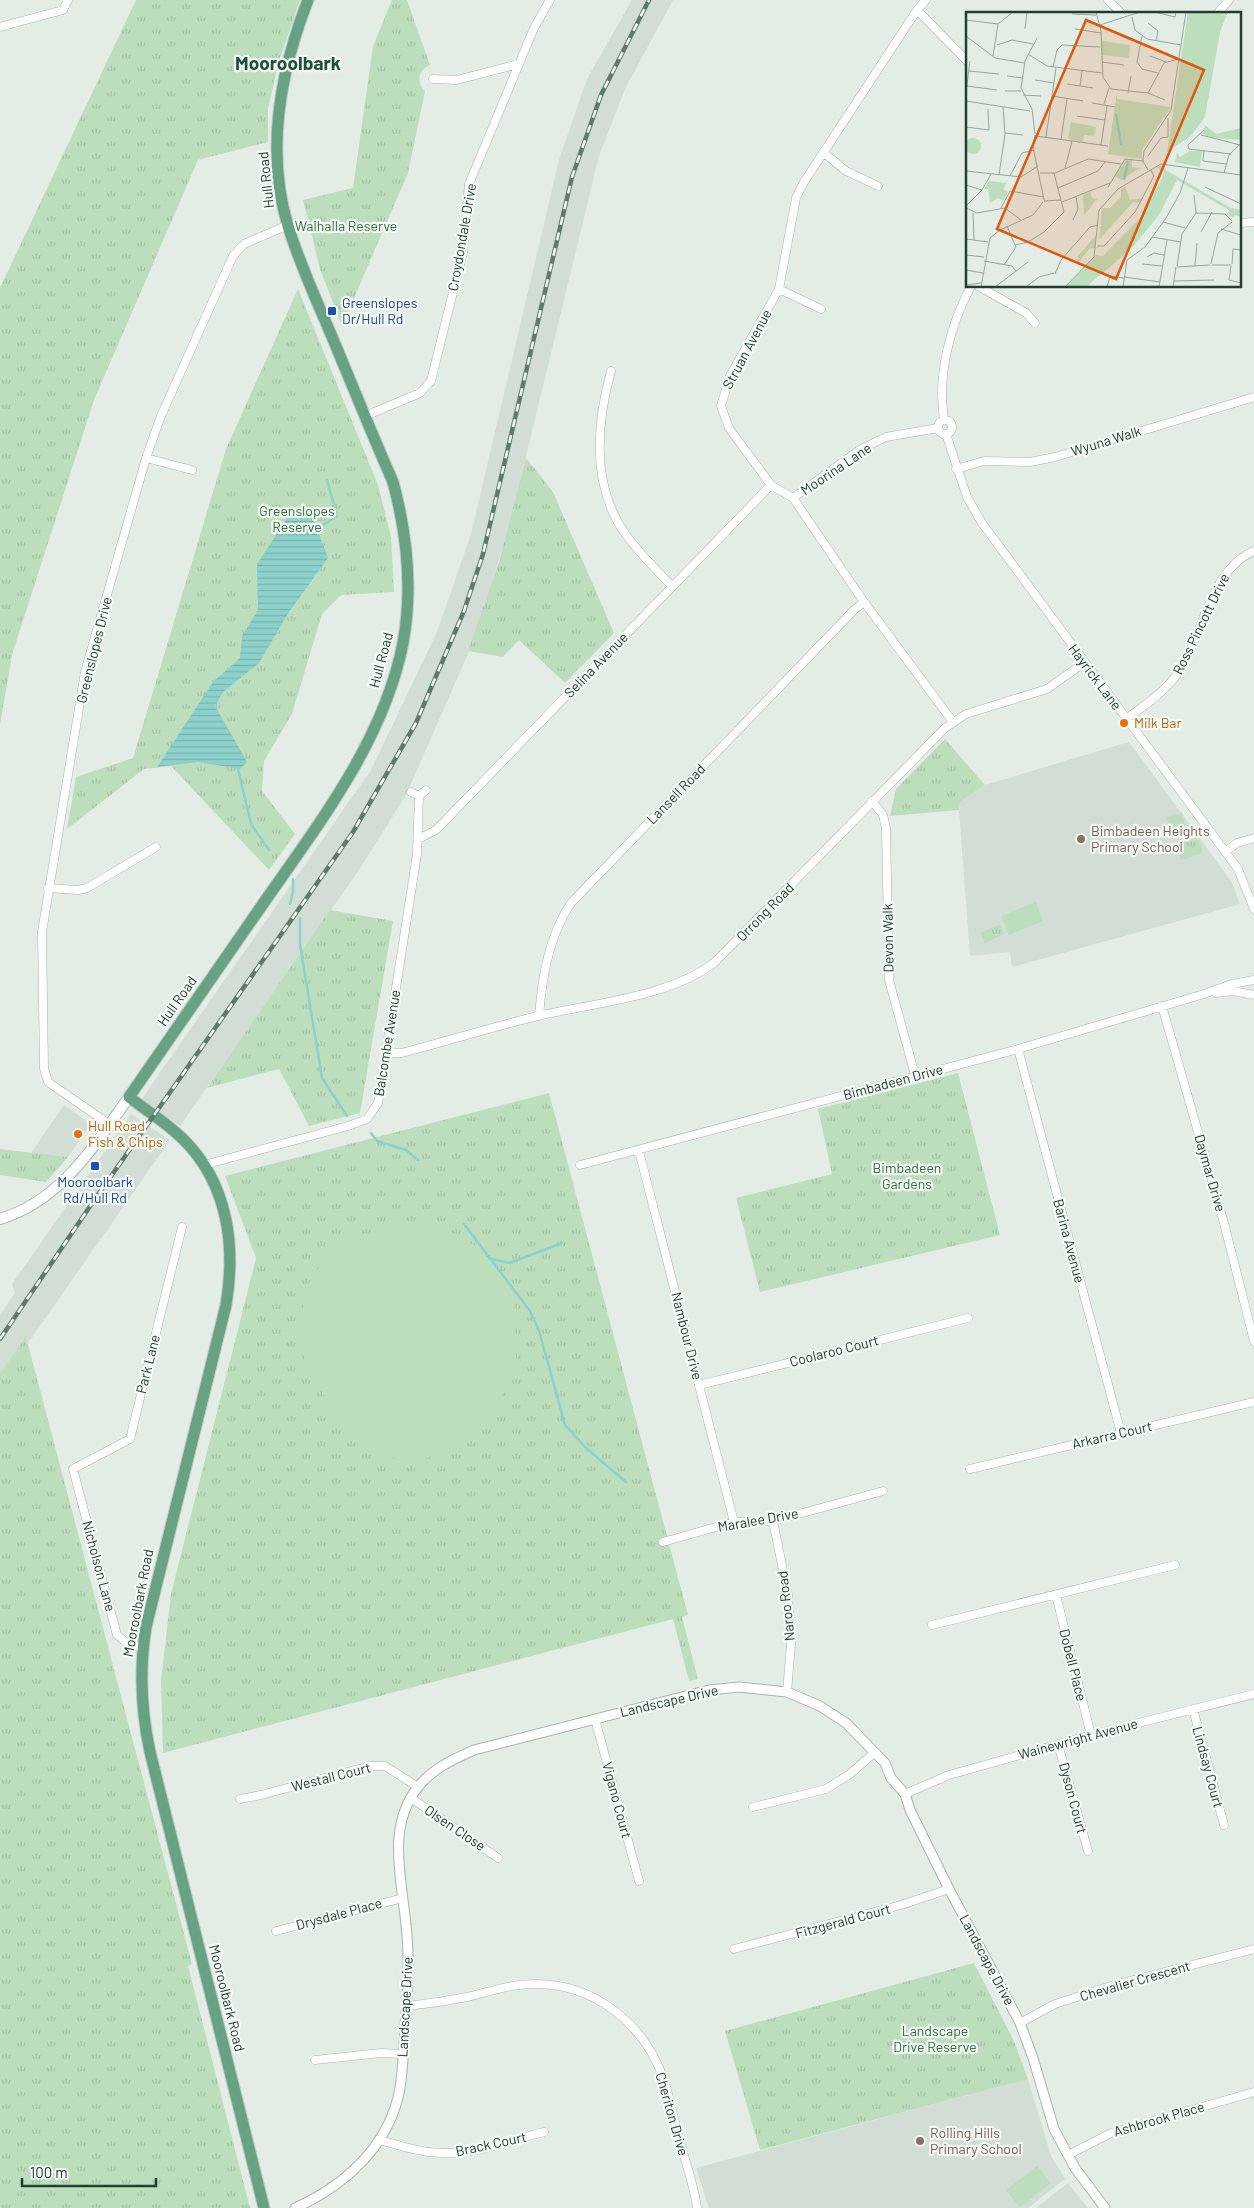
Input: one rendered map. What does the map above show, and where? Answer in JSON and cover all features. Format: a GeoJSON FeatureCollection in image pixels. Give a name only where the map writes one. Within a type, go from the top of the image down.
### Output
{"type":"FeatureCollection","features":[{"type":"Feature","properties":{"kind":"main road","name":"Hull Road"},"geometry":{"type":"LineString","coordinates":[[0,1219],[29,1207],[59,1185],[77,1168],[129,1097],[324,815],[361,755],[391,684],[403,642],[408,558],[402,515],[393,482],[306,274],[288,225],[279,181],[278,117],[289,55],[308,0]]}},
{"type":"Feature","properties":{"kind":"main road","name":"Mooroolbark Road"},"geometry":{"type":"LineString","coordinates":[[129,1097],[180,1137],[204,1165],[215,1185],[226,1216],[232,1259],[230,1281],[154,1589],[143,1648],[141,1694],[150,1752],[264,2208]]}},
{"type":"Feature","properties":{"kind":"street"},"geometry":{"type":"LineString","coordinates":[[0,27],[64,10],[68,0]]}},
{"type":"Feature","properties":{"kind":"street","name":"Croydondale Drive"},"geometry":{"type":"LineString","coordinates":[[365,416],[420,393],[431,382],[463,252],[469,184],[518,64],[534,28],[550,0]]}},
{"type":"Feature","properties":{"kind":"street","name":"Struan Avenue"},"geometry":{"type":"LineString","coordinates":[[926,0],[917,10],[823,152],[796,198],[780,289],[730,376],[721,406],[729,428],[772,485],[793,498],[864,602],[953,722]]}},
{"type":"Feature","properties":{"kind":"street"},"geometry":{"type":"LineString","coordinates":[[1108,0],[1120,12]]}},
{"type":"Feature","properties":{"kind":"street"},"geometry":{"type":"LineString","coordinates":[[1219,12],[1229,0]]}},
{"type":"Feature","properties":{"kind":"street"},"geometry":{"type":"LineString","coordinates":[[917,10],[966,60]]}},
{"type":"Feature","properties":{"kind":"street"},"geometry":{"type":"LineString","coordinates":[[434,80],[458,80],[518,64]]}},
{"type":"Feature","properties":{"kind":"street"},"geometry":{"type":"LineString","coordinates":[[823,152],[846,171],[878,186]]}},
{"type":"Feature","properties":{"kind":"street","name":"Greenslopes Drive"},"geometry":{"type":"LineString","coordinates":[[110,1124],[48,1082],[45,1075],[42,932],[85,672],[146,458],[164,408],[233,256],[244,244],[288,225]]}},
{"type":"Feature","properties":{"kind":"street"},"geometry":{"type":"LineString","coordinates":[[944,419],[942,387],[948,350],[958,315],[970,288]]}},
{"type":"Feature","properties":{"kind":"street"},"geometry":{"type":"LineString","coordinates":[[982,288],[1026,313],[1035,323]]}},
{"type":"Feature","properties":{"kind":"street"},"geometry":{"type":"LineString","coordinates":[[780,289],[821,309]]}},
{"type":"Feature","properties":{"kind":"street"},"geometry":{"type":"LineString","coordinates":[[610,371],[599,426],[598,452],[604,487],[611,508],[625,534],[641,554],[672,586]]}},
{"type":"Feature","properties":{"kind":"street","name":"Wyuna Walk"},"geometry":{"type":"LineString","coordinates":[[956,469],[984,461],[1030,462],[1055,457],[1254,396]]}},
{"type":"Feature","properties":{"kind":"street"},"geometry":{"type":"LineString","coordinates":[[944,419],[950,421],[953,427],[946,434],[942,434],[938,428],[939,422],[944,419]]}},
{"type":"Feature","properties":{"kind":"street","name":"Moorina Lane"},"geometry":{"type":"LineString","coordinates":[[793,498],[861,449],[886,437],[938,428]]}},
{"type":"Feature","properties":{"kind":"street","name":"Hayrick Lane"},"geometry":{"type":"LineString","coordinates":[[946,434],[956,469],[967,497],[998,546],[1242,876],[1254,910]]}},
{"type":"Feature","properties":{"kind":"street"},"geometry":{"type":"LineString","coordinates":[[146,458],[192,470]]}},
{"type":"Feature","properties":{"kind":"street","name":"Selina Avenue"},"geometry":{"type":"LineString","coordinates":[[418,839],[436,830],[772,485]]}},
{"type":"Feature","properties":{"kind":"street","name":"Ross Pincott Drive"},"geometry":{"type":"LineString","coordinates":[[1126,718],[1160,694],[1177,675],[1226,572],[1241,556],[1254,550]]}},
{"type":"Feature","properties":{"kind":"street","name":"Lansell Road"},"geometry":{"type":"LineString","coordinates":[[540,1016],[548,956],[560,919],[571,904],[854,610],[864,602]]}},
{"type":"Feature","properties":{"kind":"street","name":"Orrong Road"},"geometry":{"type":"LineString","coordinates":[[386,1053],[402,1053],[540,1016],[672,986],[704,972],[716,962],[938,734],[966,714],[1047,689],[1085,662]]}},
{"type":"Feature","properties":{"kind":"street"},"geometry":{"type":"LineString","coordinates":[[411,792],[419,796],[426,790]]}},
{"type":"Feature","properties":{"kind":"street","name":"Balcombe Avenue"},"geometry":{"type":"LineString","coordinates":[[204,1165],[367,1119],[378,1103],[418,839],[419,796]]}},
{"type":"Feature","properties":{"kind":"street","name":"Devon Walk"},"geometry":{"type":"LineString","coordinates":[[872,801],[883,815],[886,828],[889,980],[916,1075]]}},
{"type":"Feature","properties":{"kind":"street"},"geometry":{"type":"LineString","coordinates":[[1225,852],[1237,844],[1254,838]]}},
{"type":"Feature","properties":{"kind":"street"},"geometry":{"type":"LineString","coordinates":[[48,888],[78,890],[87,888],[156,847]]}},
{"type":"Feature","properties":{"kind":"street","name":"Bimbadeen Drive"},"geometry":{"type":"LineString","coordinates":[[580,1165],[639,1151],[1018,1049],[1232,984],[1254,980]]}},
{"type":"Feature","properties":{"kind":"street","name":"Bimbadeen Drive"},"geometry":{"type":"LineString","coordinates":[[1204,994],[1233,992],[1254,995]]}},
{"type":"Feature","properties":{"kind":"street","name":"Daymar Drive"},"geometry":{"type":"LineString","coordinates":[[1162,1006],[1219,1206],[1254,1342]]}},
{"type":"Feature","properties":{"kind":"street","name":"Barina Avenue"},"geometry":{"type":"LineString","coordinates":[[1018,1049],[1121,1433]]}},
{"type":"Feature","properties":{"kind":"street","name":"Nambour Drive"},"geometry":{"type":"LineString","coordinates":[[639,1151],[734,1522]]}},
{"type":"Feature","properties":{"kind":"street","name":"Park Lane"},"geometry":{"type":"LineString","coordinates":[[73,1469],[130,1439],[182,1227]]}},
{"type":"Feature","properties":{"kind":"street","name":"Coolaroo Court"},"geometry":{"type":"LineString","coordinates":[[699,1385],[968,1318]]}},
{"type":"Feature","properties":{"kind":"street","name":"Arkarra Court"},"geometry":{"type":"LineString","coordinates":[[970,1469],[1254,1402]]}},
{"type":"Feature","properties":{"kind":"street","name":"Nicholson Lane"},"geometry":{"type":"LineString","coordinates":[[73,1469],[117,1635],[127,1644],[143,1648]]}},
{"type":"Feature","properties":{"kind":"street","name":"Maralee Drive"},"geometry":{"type":"LineString","coordinates":[[663,1542],[734,1522],[772,1521],[883,1491]]}},
{"type":"Feature","properties":{"kind":"street","name":"Naroo Road"},"geometry":{"type":"LineString","coordinates":[[772,1521],[788,1595],[791,1644],[787,1692]]}},
{"type":"Feature","properties":{"kind":"street"},"geometry":{"type":"LineString","coordinates":[[932,1625],[1175,1565]]}},
{"type":"Feature","properties":{"kind":"street","name":"Dobell Place"},"geometry":{"type":"LineString","coordinates":[[1056,1595],[1091,1735]]}},
{"type":"Feature","properties":{"kind":"street","name":"Landscape Drive"},"geometry":{"type":"LineString","coordinates":[[296,2208],[342,2182],[364,2161],[380,2140],[391,2117],[400,2089],[407,2006],[408,1954],[397,1844],[403,1819],[411,1798],[418,1787],[430,1774],[451,1760],[474,1750],[709,1690],[739,1687],[787,1692],[820,1706],[846,1723],[885,1763],[898,1787],[905,1794],[910,1810],[1020,2023],[1033,2058],[1054,2129],[1080,2176],[1105,2208]]}},
{"type":"Feature","properties":{"kind":"street","name":"Wainewright Avenue"},"geometry":{"type":"LineString","coordinates":[[905,1794],[949,1775],[1091,1735],[1254,1694]]}},
{"type":"Feature","properties":{"kind":"street","name":"Lindsay Court"},"geometry":{"type":"LineString","coordinates":[[1193,1710],[1224,1825]]}},
{"type":"Feature","properties":{"kind":"street","name":"Vigano Court"},"geometry":{"type":"LineString","coordinates":[[595,1719],[639,1881]]}},
{"type":"Feature","properties":{"kind":"street","name":"Dyson Court"},"geometry":{"type":"LineString","coordinates":[[1058,1744],[1088,1852]]}},
{"type":"Feature","properties":{"kind":"street"},"geometry":{"type":"LineString","coordinates":[[753,1807],[826,1789],[850,1774],[875,1752]]}},
{"type":"Feature","properties":{"kind":"street","name":"Westall Court"},"geometry":{"type":"LineString","coordinates":[[240,1798],[260,1795],[370,1766],[385,1766],[418,1787]]}},
{"type":"Feature","properties":{"kind":"street","name":"Olsen Close"},"geometry":{"type":"LineString","coordinates":[[411,1798],[498,1858]]}},
{"type":"Feature","properties":{"kind":"street","name":"Fitzgerald Court"},"geometry":{"type":"LineString","coordinates":[[734,1948],[901,1905],[950,1889]]}},
{"type":"Feature","properties":{"kind":"street","name":"Drysdale Place"},"geometry":{"type":"LineString","coordinates":[[276,1931],[403,1898]]}},
{"type":"Feature","properties":{"kind":"street","name":"Chevalier Crescent"},"geometry":{"type":"LineString","coordinates":[[1020,2023],[1055,2004],[1105,1988],[1254,1949]]}},
{"type":"Feature","properties":{"kind":"street","name":"Cheriton Drive"},"geometry":{"type":"LineString","coordinates":[[407,2006],[458,1998],[508,1986],[533,1984],[560,1985],[589,1994],[616,2011],[638,2032],[653,2056],[664,2080],[697,2208]]}},
{"type":"Feature","properties":{"kind":"street"},"geometry":{"type":"LineString","coordinates":[[315,2060],[381,2053],[403,2054]]}},
{"type":"Feature","properties":{"kind":"street","name":"Ashbrook Place"},"geometry":{"type":"LineString","coordinates":[[1068,2155],[1111,2133],[1254,2092]]}},
{"type":"Feature","properties":{"kind":"street","name":"Brack Court"},"geometry":{"type":"LineString","coordinates":[[380,2140],[414,2150],[445,2153],[476,2149],[544,2132]]}},
{"type":"Feature","properties":{"kind":"shaded area"},"geometry":{"type":"Polygon","coordinates":[[[632,0],[673,0],[625,89],[599,156],[509,526],[486,603],[467,656],[406,795],[359,870],[180,1126],[141,1100],[371,770],[437,632],[471,534],[559,160],[587,79],[632,0]]]}},
{"type":"Feature","properties":{"kind":"shaded area","name":"Bimbadeen Heights Primary School"},"geometry":{"type":"Polygon","coordinates":[[[1129,742],[1232,882],[1240,904],[1012,967],[1010,952],[970,956],[959,810],[960,802],[985,785],[1129,742]]]}},
{"type":"Feature","properties":{"kind":"shaded area"},"geometry":{"type":"Polygon","coordinates":[[[64,1105],[91,1124],[68,1157],[31,1153],[64,1105]]]}},
{"type":"Feature","properties":{"kind":"shaded area"},"geometry":{"type":"Polygon","coordinates":[[[131,1114],[170,1140],[28,1343],[26,1338],[0,1373],[0,1314],[15,1293],[12,1284],[131,1114]]]}},
{"type":"Feature","properties":{"kind":"shaded area","name":"Rolling Hills Primary School"},"geometry":{"type":"Polygon","coordinates":[[[1028,2079],[1051,2156],[1065,2179],[1028,2208],[709,2208],[696,2168],[1028,2079]]]}},
{"type":"Feature","properties":{"kind":"shaded area"},"geometry":{"type":"Polygon","coordinates":[[[1068,2183],[1088,2208],[1036,2208],[1068,2183]]]}},
{"type":"Feature","properties":{"kind":"green space"},"geometry":{"type":"Polygon","coordinates":[[[136,0],[300,0],[278,64],[268,109],[268,142],[198,160],[94,400],[12,655],[0,725],[0,288],[136,0]]]}},
{"type":"Feature","properties":{"kind":"green space","name":"Walhalla Reserve"},"geometry":{"type":"Polygon","coordinates":[[[392,0],[407,0],[430,65],[423,70],[419,80],[425,91],[408,173],[342,326],[320,269],[303,200],[353,188],[373,46],[392,0]]]}},
{"type":"Feature","properties":{"kind":"green space","name":"Greenslopes Reserve"},"geometry":{"type":"Polygon","coordinates":[[[298,289],[378,485],[391,537],[394,592],[341,595],[322,614],[292,714],[264,761],[262,791],[295,834],[269,870],[171,766],[144,769],[67,829],[76,777],[133,758],[226,449],[298,289]]]}},
{"type":"Feature","properties":{"kind":"green space"},"geometry":{"type":"Polygon","coordinates":[[[526,458],[553,492],[614,633],[565,683],[519,640],[503,657],[468,651],[499,562],[526,458]]]}},
{"type":"Feature","properties":{"kind":"green space"},"geometry":{"type":"Polygon","coordinates":[[[945,739],[985,785],[960,802],[959,810],[890,816],[896,789],[945,739]]]}},
{"type":"Feature","properties":{"kind":"green space"},"geometry":{"type":"Polygon","coordinates":[[[1182,813],[1187,832],[1171,836],[1167,817],[1182,813]]]}},
{"type":"Feature","properties":{"kind":"green space"},"geometry":{"type":"Polygon","coordinates":[[[1199,839],[1203,853],[1181,860],[1177,845],[1199,839]]]}},
{"type":"Feature","properties":{"kind":"green space"},"geometry":{"type":"Polygon","coordinates":[[[1036,902],[1043,921],[1009,935],[1001,916],[1036,902]]]}},
{"type":"Feature","properties":{"kind":"green space"},"geometry":{"type":"Polygon","coordinates":[[[330,910],[393,921],[360,1113],[309,1126],[279,1069],[207,1088],[330,910]]]}},
{"type":"Feature","properties":{"kind":"green space"},"geometry":{"type":"Polygon","coordinates":[[[1000,924],[1004,934],[985,943],[980,933],[1000,924]]]}},
{"type":"Feature","properties":{"kind":"green space","name":"Bimbadeen Gardens"},"geometry":{"type":"Polygon","coordinates":[[[958,1073],[1000,1235],[760,1292],[736,1198],[832,1174],[818,1109],[958,1073]]]}},
{"type":"Feature","properties":{"kind":"green space"},"geometry":{"type":"Polygon","coordinates":[[[549,1093],[688,1615],[682,1617],[698,1679],[689,1681],[673,1619],[163,1753],[161,1681],[171,1594],[256,1258],[225,1176],[549,1093]]]}},
{"type":"Feature","properties":{"kind":"green space"},"geometry":{"type":"Polygon","coordinates":[[[0,1149],[68,1157],[46,1182],[0,1175],[0,1149]]]}},
{"type":"Feature","properties":{"kind":"green space"},"geometry":{"type":"Polygon","coordinates":[[[409,1227],[437,1229],[460,1235],[485,1254],[514,1302],[516,1362],[499,1402],[481,1430],[458,1447],[415,1462],[388,1457],[356,1439],[338,1420],[306,1362],[299,1327],[308,1285],[324,1260],[348,1239],[380,1229],[409,1227]]]}},
{"type":"Feature","properties":{"kind":"green space"},"geometry":{"type":"Polygon","coordinates":[[[26,1337],[192,1964],[188,1966],[250,2208],[0,2208],[0,1373],[26,1337]]]}},
{"type":"Feature","properties":{"kind":"green space","name":"Landscape Drive Reserve"},"geometry":{"type":"Polygon","coordinates":[[[974,1963],[1014,2041],[1028,2079],[760,2150],[725,2031],[974,1963]]]}},
{"type":"Feature","properties":{"kind":"green space"},"geometry":{"type":"Polygon","coordinates":[[[1037,2166],[1051,2183],[1020,2207],[1006,2190],[1037,2166]]]}},
{"type":"Feature","properties":{"kind":"water"},"geometry":{"type":"Polygon","coordinates":[[[293,509],[310,509],[328,558],[289,612],[259,663],[223,692],[215,706],[247,762],[240,769],[198,762],[157,767],[213,682],[240,658],[242,636],[258,610],[257,564],[293,509]]]}},
{"type":"Feature","properties":{"kind":"waterway"},"geometry":{"type":"LineString","coordinates":[[317,529],[337,516],[327,480]]}},
{"type":"Feature","properties":{"kind":"waterway"},"geometry":{"type":"LineString","coordinates":[[238,769],[251,824],[269,850]]}},
{"type":"Feature","properties":{"kind":"waterway"},"geometry":{"type":"LineString","coordinates":[[290,904],[293,892],[293,879]]}},
{"type":"Feature","properties":{"kind":"waterway"},"geometry":{"type":"LineString","coordinates":[[300,918],[300,945],[322,1078],[347,1116]]}},
{"type":"Feature","properties":{"kind":"waterway"},"geometry":{"type":"LineString","coordinates":[[371,1133],[377,1141],[406,1150],[418,1160]]}},
{"type":"Feature","properties":{"kind":"waterway"},"geometry":{"type":"LineString","coordinates":[[464,1224],[530,1311],[539,1331],[565,1425],[586,1448],[626,1482]]}},
{"type":"Feature","properties":{"kind":"waterway"},"geometry":{"type":"LineString","coordinates":[[491,1259],[510,1263],[562,1243]]}},
{"type":"Feature","properties":{"kind":"railway"},"geometry":{"type":"LineString","coordinates":[[0,1339],[95,1199],[353,832],[416,723],[464,611],[483,554],[572,177],[601,95],[649,0]]}},
{"type":"Feature","properties":{"kind":"place","name":"Greenslopes Dr/Hull Rd"},"geometry":{"type":"Point","coordinates":[332,311]}},
{"type":"Feature","properties":{"kind":"place","name":"Milk Bar"},"geometry":{"type":"Point","coordinates":[1124,723]}},
{"type":"Feature","properties":{"kind":"place","name":"Bimbadeen Heights Primary School"},"geometry":{"type":"Point","coordinates":[1081,839]}},
{"type":"Feature","properties":{"kind":"place","name":"Hull Road Fish & Chips"},"geometry":{"type":"Point","coordinates":[78,1134]}},
{"type":"Feature","properties":{"kind":"place","name":"Mooroolbark Rd/Hull Rd"},"geometry":{"type":"Point","coordinates":[95,1166]}},
{"type":"Feature","properties":{"kind":"place","name":"Rolling Hills Primary School"},"geometry":{"type":"Point","coordinates":[920,2141]}},
{"type":"Feature","properties":{"kind":"district","name":"Mooroolbark"},"geometry":{"type":"Point","coordinates":[288,63]}}]}
